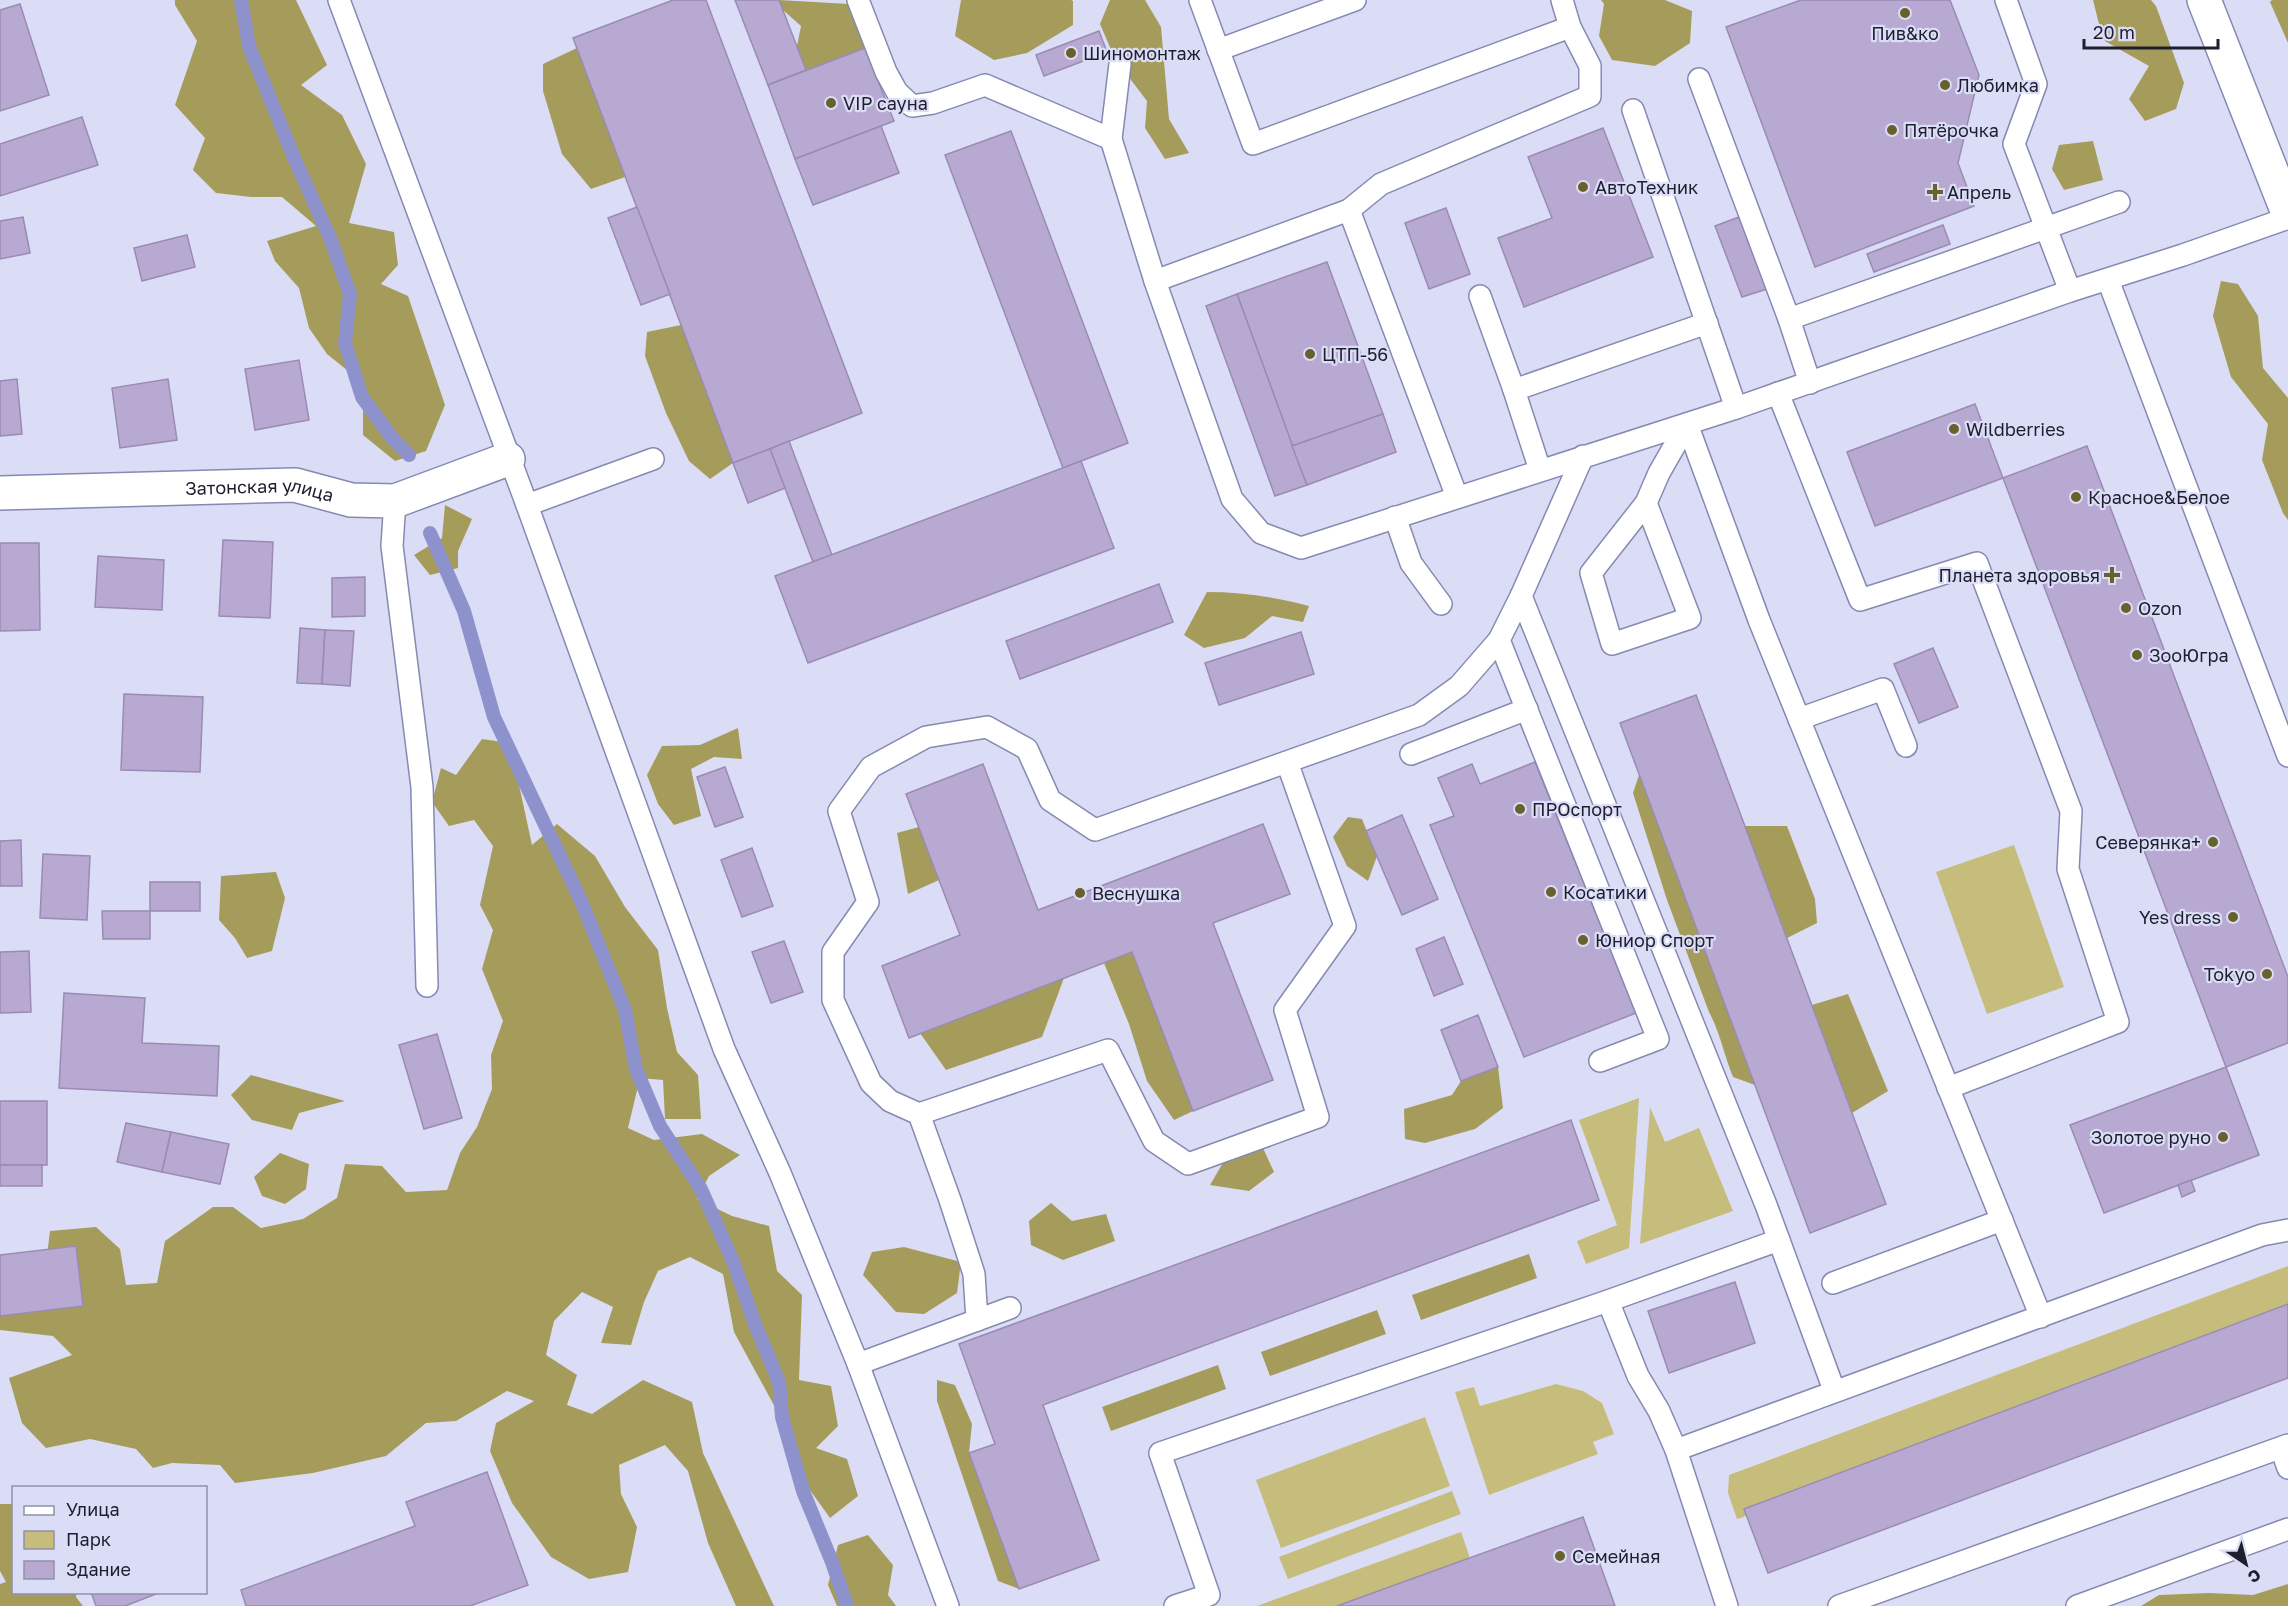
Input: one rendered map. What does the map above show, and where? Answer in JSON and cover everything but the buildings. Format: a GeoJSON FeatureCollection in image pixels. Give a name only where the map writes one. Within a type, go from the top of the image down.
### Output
{"type":"FeatureCollection","features":[{"type":"Feature","properties":{"kind":"street"},"geometry":{"type":"LineString","coordinates":[[2204,0],[2288,213]]}},
{"type":"Feature","properties":{"kind":"street","name":"Затонская улица"},"geometry":{"type":"LineString","coordinates":[[0,493],[295,485],[351,500],[394,501],[508,459]]}},
{"type":"Feature","properties":{"kind":"lane"},"geometry":{"type":"LineString","coordinates":[[339,0],[527,505],[724,1049],[780,1173],[858,1364],[948,1606]]}},
{"type":"Feature","properties":{"kind":"lane"},"geometry":{"type":"LineString","coordinates":[[858,0],[886,72],[897,92],[912,105],[933,103],[985,85],[1111,139]]}},
{"type":"Feature","properties":{"kind":"lane"},"geometry":{"type":"LineString","coordinates":[[1200,0],[1253,144],[1570,27]]}},
{"type":"Feature","properties":{"kind":"lane"},"geometry":{"type":"LineString","coordinates":[[1218,50],[1355,0]]}},
{"type":"Feature","properties":{"kind":"lane"},"geometry":{"type":"LineString","coordinates":[[1155,280],[1349,210],[1381,184],[1590,96],[1590,66],[1570,27],[1562,0]]}},
{"type":"Feature","properties":{"kind":"lane"},"geometry":{"type":"LineString","coordinates":[[2006,0],[2036,84],[2014,144],[2070,291]]}},
{"type":"Feature","properties":{"kind":"lane"},"geometry":{"type":"LineString","coordinates":[[1120,64],[1111,139],[1155,280],[1232,499],[1261,533],[1302,548],[1736,408],[2070,291],[2288,218]]}},
{"type":"Feature","properties":{"kind":"lane"},"geometry":{"type":"LineString","coordinates":[[1700,79],[1810,382]]}},
{"type":"Feature","properties":{"kind":"lane"},"geometry":{"type":"LineString","coordinates":[[1633,110],[1736,408]]}},
{"type":"Feature","properties":{"kind":"lane"},"geometry":{"type":"LineString","coordinates":[[1789,319],[2119,202]]}},
{"type":"Feature","properties":{"kind":"lane"},"geometry":{"type":"LineString","coordinates":[[1349,210],[1457,497]]}},
{"type":"Feature","properties":{"kind":"lane"},"geometry":{"type":"LineString","coordinates":[[2108,280],[2288,756]]}},
{"type":"Feature","properties":{"kind":"lane"},"geometry":{"type":"LineString","coordinates":[[1480,296],[1540,470]]}},
{"type":"Feature","properties":{"kind":"lane"},"geometry":{"type":"LineString","coordinates":[[1514,390],[1707,323]]}},
{"type":"Feature","properties":{"kind":"lane"},"geometry":{"type":"LineString","coordinates":[[1778,393],[1860,600],[1977,563],[2071,811],[2068,869],[2118,1022],[1948,1088]]}},
{"type":"Feature","properties":{"kind":"lane"},"geometry":{"type":"LineString","coordinates":[[1646,503],[1690,618],[1612,644],[1591,573],[1646,503],[1659,473],[1687,424]]}},
{"type":"Feature","properties":{"kind":"lane"},"geometry":{"type":"LineString","coordinates":[[1687,424],[1759,620],[1871,892],[2041,1317]]}},
{"type":"Feature","properties":{"kind":"lane"},"geometry":{"type":"LineString","coordinates":[[1287,762],[1346,926],[1285,1010],[1318,1117],[1188,1164],[1154,1141],[1108,1050],[919,1114],[890,1101],[871,1083],[833,1000],[833,952],[868,902],[839,811],[871,767],[926,737],[987,727],[1027,749],[1050,800],[1095,830],[1419,715],[1459,686],[1499,640],[1583,456]]}},
{"type":"Feature","properties":{"kind":"lane"},"geometry":{"type":"LineString","coordinates":[[527,505],[653,459]]}},
{"type":"Feature","properties":{"kind":"lane"},"geometry":{"type":"LineString","coordinates":[[394,501],[392,546],[422,788],[427,986]]}},
{"type":"Feature","properties":{"kind":"lane"},"geometry":{"type":"LineString","coordinates":[[1395,517],[1411,563],[1441,604]]}},
{"type":"Feature","properties":{"kind":"lane"},"geometry":{"type":"LineString","coordinates":[[1521,596],[1779,1240],[1834,1390]]}},
{"type":"Feature","properties":{"kind":"lane"},"geometry":{"type":"LineString","coordinates":[[1499,640],[1658,1039],[1600,1061]]}},
{"type":"Feature","properties":{"kind":"lane"},"geometry":{"type":"LineString","coordinates":[[1799,719],[1883,689],[1906,746]]}},
{"type":"Feature","properties":{"kind":"lane"},"geometry":{"type":"LineString","coordinates":[[1411,754],[1527,709]]}},
{"type":"Feature","properties":{"kind":"lane"},"geometry":{"type":"LineString","coordinates":[[919,1114],[974,1274],[977,1320]]}},
{"type":"Feature","properties":{"kind":"lane"},"geometry":{"type":"LineString","coordinates":[[1833,1282],[2002,1220]]}},
{"type":"Feature","properties":{"kind":"lane"},"geometry":{"type":"LineString","coordinates":[[1676,1450],[1834,1390],[2041,1317],[2262,1235],[2288,1230]]}},
{"type":"Feature","properties":{"kind":"lane"},"geometry":{"type":"LineString","coordinates":[[1175,1606],[1209,1595],[1160,1453],[1608,1301],[1779,1240]]}},
{"type":"Feature","properties":{"kind":"lane"},"geometry":{"type":"LineString","coordinates":[[1608,1301],[1638,1376],[1659,1411],[1676,1450],[1727,1606]]}},
{"type":"Feature","properties":{"kind":"lane"},"geometry":{"type":"LineString","coordinates":[[858,1364],[1010,1308]]}},
{"type":"Feature","properties":{"kind":"lane"},"geometry":{"type":"LineString","coordinates":[[1839,1606],[2284,1447],[2288,1468]]}},
{"type":"Feature","properties":{"kind":"lane"},"geometry":{"type":"LineString","coordinates":[[2077,1606],[2288,1529]]}},
{"type":"Feature","properties":{"kind":"green space"},"geometry":{"type":"Polygon","coordinates":[[[2014,845],[2064,987],[1987,1014],[1936,872],[2014,845]]]}},
{"type":"Feature","properties":{"kind":"green space"},"geometry":{"type":"Polygon","coordinates":[[[1639,1098],[1629,1248],[1586,1264],[1577,1241],[1617,1225],[1579,1120],[1639,1098]]]}},
{"type":"Feature","properties":{"kind":"green space"},"geometry":{"type":"Polygon","coordinates":[[[1650,1107],[1665,1142],[1699,1128],[1733,1211],[1640,1244],[1650,1107]]]}},
{"type":"Feature","properties":{"kind":"green space"},"geometry":{"type":"Polygon","coordinates":[[[2288,1266],[2288,1304],[1744,1509],[1746,1516],[1737,1519],[1728,1493],[1729,1475],[2288,1266]]]}},
{"type":"Feature","properties":{"kind":"green space"},"geometry":{"type":"Polygon","coordinates":[[[1556,1384],[1583,1391],[1602,1403],[1614,1434],[1593,1442],[1598,1454],[1489,1495],[1455,1392],[1474,1387],[1480,1406],[1556,1384]]]}},
{"type":"Feature","properties":{"kind":"green space"},"geometry":{"type":"Polygon","coordinates":[[[1425,1417],[1450,1486],[1281,1548],[1256,1480],[1425,1417]]]}},
{"type":"Feature","properties":{"kind":"green space"},"geometry":{"type":"Polygon","coordinates":[[[1452,1491],[1461,1514],[1288,1579],[1279,1557],[1452,1491]]]}},
{"type":"Feature","properties":{"kind":"green space"},"geometry":{"type":"Polygon","coordinates":[[[1461,1532],[1470,1558],[1337,1606],[1257,1606],[1461,1532]]]}},
{"type":"Feature","properties":{"kind":"shaded area"},"geometry":{"type":"Polygon","coordinates":[[[175,0],[296,0],[327,65],[301,85],[342,115],[366,164],[349,223],[394,232],[398,265],[381,284],[408,296],[445,405],[426,451],[395,461],[363,435],[363,383],[327,354],[309,328],[299,288],[275,261],[267,241],[316,226],[282,197],[251,197],[216,193],[193,170],[205,138],[175,105],[197,41],[175,5],[175,0]]]}},
{"type":"Feature","properties":{"kind":"shaded area"},"geometry":{"type":"Polygon","coordinates":[[[779,0],[849,4],[865,48],[806,70],[796,51],[801,26],[783,10],[779,0]]]}},
{"type":"Feature","properties":{"kind":"shaded area"},"geometry":{"type":"Polygon","coordinates":[[[961,0],[1071,0],[1073,1],[1073,25],[1027,53],[994,60],[955,36],[961,0]]]}},
{"type":"Feature","properties":{"kind":"shaded area"},"geometry":{"type":"Polygon","coordinates":[[[1110,0],[1145,0],[1161,27],[1169,119],[1189,153],[1165,159],[1145,128],[1147,101],[1115,59],[1100,24],[1110,0]]]}},
{"type":"Feature","properties":{"kind":"shaded area"},"geometry":{"type":"Polygon","coordinates":[[[1601,0],[1665,0],[1692,11],[1690,43],[1655,66],[1612,60],[1599,36],[1604,4],[1601,0]]]}},
{"type":"Feature","properties":{"kind":"shaded area"},"geometry":{"type":"Polygon","coordinates":[[[2093,0],[2151,0],[2156,6],[2184,83],[2176,109],[2145,121],[2129,99],[2149,66],[2103,40],[2093,0]]]}},
{"type":"Feature","properties":{"kind":"shaded area"},"geometry":{"type":"Polygon","coordinates":[[[2288,0],[2288,43],[2270,2],[2288,0]]]}},
{"type":"Feature","properties":{"kind":"shaded area"},"geometry":{"type":"Polygon","coordinates":[[[577,48],[625,177],[591,189],[562,154],[543,91],[543,64],[577,48]]]}},
{"type":"Feature","properties":{"kind":"shaded area"},"geometry":{"type":"Polygon","coordinates":[[[2093,141],[2103,180],[2064,190],[2052,169],[2059,145],[2093,141]]]}},
{"type":"Feature","properties":{"kind":"shaded area"},"geometry":{"type":"Polygon","coordinates":[[[2221,281],[2238,284],[2258,316],[2263,368],[2288,398],[2288,520],[2283,513],[2262,460],[2268,424],[2231,377],[2213,316],[2221,281]]]}},
{"type":"Feature","properties":{"kind":"shaded area"},"geometry":{"type":"Polygon","coordinates":[[[681,325],[733,463],[710,479],[689,461],[666,413],[645,356],[647,332],[681,325]]]}},
{"type":"Feature","properties":{"kind":"shaded area"},"geometry":{"type":"Polygon","coordinates":[[[445,505],[472,519],[458,551],[458,568],[430,575],[414,555],[442,538],[445,505]]]}},
{"type":"Feature","properties":{"kind":"shaded area"},"geometry":{"type":"Polygon","coordinates":[[[1207,592],[1258,596],[1309,606],[1303,622],[1272,616],[1245,638],[1204,648],[1184,635],[1207,592]]]}},
{"type":"Feature","properties":{"kind":"shaded area"},"geometry":{"type":"Polygon","coordinates":[[[738,728],[742,759],[714,757],[691,769],[701,816],[674,825],[658,804],[647,775],[662,746],[700,745],[738,728]]]}},
{"type":"Feature","properties":{"kind":"shaded area"},"geometry":{"type":"Polygon","coordinates":[[[482,739],[510,743],[532,845],[557,824],[595,856],[625,907],[658,950],[677,1052],[698,1075],[701,1119],[665,1119],[663,1080],[640,1078],[628,1128],[654,1140],[702,1134],[740,1155],[709,1176],[697,1199],[732,1216],[769,1226],[777,1271],[802,1295],[799,1380],[831,1386],[838,1426],[816,1448],[847,1459],[858,1496],[830,1518],[802,1479],[776,1409],[734,1332],[723,1274],[690,1257],[658,1271],[644,1302],[631,1345],[601,1343],[613,1307],[582,1292],[554,1321],[546,1355],[577,1375],[567,1405],[592,1414],[643,1380],[692,1402],[703,1453],[774,1606],[736,1606],[708,1543],[688,1471],[665,1445],[619,1465],[621,1494],[637,1527],[628,1572],[589,1579],[551,1557],[512,1503],[490,1451],[496,1423],[534,1401],[507,1391],[456,1421],[426,1423],[386,1456],[313,1473],[235,1483],[220,1465],[172,1463],[153,1468],[136,1449],[90,1439],[46,1448],[22,1423],[9,1378],[72,1355],[53,1336],[0,1330],[0,1293],[43,1287],[50,1231],[96,1227],[120,1249],[126,1285],[157,1283],[165,1241],[213,1207],[233,1207],[261,1228],[303,1219],[337,1198],[345,1164],[382,1166],[406,1192],[447,1190],[460,1153],[477,1127],[492,1089],[491,1055],[503,1021],[482,969],[493,930],[480,905],[493,846],[474,820],[449,826],[432,802],[441,768],[456,775],[482,739]]]}},
{"type":"Feature","properties":{"kind":"shaded area"},"geometry":{"type":"Polygon","coordinates":[[[1639,775],[1755,1085],[1733,1077],[1730,1069],[1667,900],[1633,793],[1639,775]]]}},
{"type":"Feature","properties":{"kind":"shaded area"},"geometry":{"type":"Polygon","coordinates":[[[1348,817],[1362,819],[1377,856],[1368,881],[1347,866],[1333,837],[1348,817]]]}},
{"type":"Feature","properties":{"kind":"shaded area"},"geometry":{"type":"Polygon","coordinates":[[[1745,826],[1787,826],[1815,899],[1817,923],[1787,938],[1745,826]]]}},
{"type":"Feature","properties":{"kind":"shaded area"},"geometry":{"type":"Polygon","coordinates":[[[919,827],[939,880],[908,894],[897,833],[919,827]]]}},
{"type":"Feature","properties":{"kind":"shaded area"},"geometry":{"type":"Polygon","coordinates":[[[276,872],[285,898],[272,951],[247,958],[235,938],[219,920],[221,876],[276,872]]]}},
{"type":"Feature","properties":{"kind":"shaded area"},"geometry":{"type":"Polygon","coordinates":[[[1132,952],[1193,1111],[1174,1120],[1147,1081],[1129,1024],[1104,963],[1132,952]]]}},
{"type":"Feature","properties":{"kind":"shaded area"},"geometry":{"type":"Polygon","coordinates":[[[1064,978],[1042,1037],[946,1070],[920,1033],[1064,978]]]}},
{"type":"Feature","properties":{"kind":"shaded area"},"geometry":{"type":"Polygon","coordinates":[[[1848,994],[1888,1091],[1852,1113],[1812,1005],[1848,994]]]}},
{"type":"Feature","properties":{"kind":"shaded area"},"geometry":{"type":"Polygon","coordinates":[[[1498,1067],[1503,1108],[1475,1129],[1425,1143],[1405,1139],[1404,1109],[1452,1095],[1461,1081],[1498,1067]]]}},
{"type":"Feature","properties":{"kind":"shaded area"},"geometry":{"type":"Polygon","coordinates":[[[251,1075],[345,1101],[299,1113],[292,1130],[252,1120],[231,1095],[251,1075]]]}},
{"type":"Feature","properties":{"kind":"shaded area"},"geometry":{"type":"Polygon","coordinates":[[[1263,1148],[1274,1172],[1249,1191],[1210,1185],[1224,1161],[1263,1148]]]}},
{"type":"Feature","properties":{"kind":"shaded area"},"geometry":{"type":"Polygon","coordinates":[[[280,1153],[309,1164],[306,1189],[285,1204],[262,1196],[254,1177],[280,1153]]]}},
{"type":"Feature","properties":{"kind":"shaded area"},"geometry":{"type":"Polygon","coordinates":[[[1051,1203],[1072,1221],[1106,1214],[1115,1241],[1063,1260],[1031,1245],[1029,1221],[1051,1203]]]}},
{"type":"Feature","properties":{"kind":"shaded area"},"geometry":{"type":"Polygon","coordinates":[[[904,1247],[961,1262],[957,1293],[924,1314],[896,1312],[863,1275],[872,1252],[904,1247]]]}},
{"type":"Feature","properties":{"kind":"shaded area"},"geometry":{"type":"Polygon","coordinates":[[[1529,1254],[1537,1278],[1421,1320],[1412,1295],[1529,1254]]]}},
{"type":"Feature","properties":{"kind":"shaded area"},"geometry":{"type":"Polygon","coordinates":[[[1377,1310],[1386,1334],[1270,1376],[1261,1352],[1377,1310]]]}},
{"type":"Feature","properties":{"kind":"shaded area"},"geometry":{"type":"Polygon","coordinates":[[[1218,1365],[1226,1389],[1111,1431],[1102,1407],[1218,1365]]]}},
{"type":"Feature","properties":{"kind":"shaded area"},"geometry":{"type":"Polygon","coordinates":[[[937,1380],[955,1385],[972,1424],[969,1453],[1019,1589],[998,1581],[937,1401],[937,1380]]]}},
{"type":"Feature","properties":{"kind":"shaded area"},"geometry":{"type":"Polygon","coordinates":[[[0,1504],[12,1504],[12,1594],[76,1594],[83,1606],[0,1606],[0,1584],[6,1582],[0,1571],[0,1504]]]}},
{"type":"Feature","properties":{"kind":"shaded area"},"geometry":{"type":"Polygon","coordinates":[[[868,1535],[893,1565],[888,1595],[896,1606],[837,1606],[828,1585],[838,1545],[868,1535]]]}},
{"type":"Feature","properties":{"kind":"shaded area"},"geometry":{"type":"Polygon","coordinates":[[[2288,1584],[2288,1606],[2141,1606],[2159,1595],[2209,1593],[2253,1595],[2288,1584]]]}},
{"type":"Feature","properties":{"kind":"waterway"},"geometry":{"type":"LineString","coordinates":[[241,0],[249,46],[295,160],[331,240],[350,294],[345,343],[362,397],[393,439],[409,455]]}},
{"type":"Feature","properties":{"kind":"waterway"},"geometry":{"type":"LineString","coordinates":[[430,533],[464,611],[494,717],[582,903],[625,1010],[636,1069],[660,1126],[701,1189],[733,1261],[755,1324],[779,1382],[782,1417],[803,1491],[847,1606]]}},
{"type":"Feature","properties":{"kind":"place","name":"Пив&ко"},"geometry":{"type":"Point","coordinates":[1905,13]}},
{"type":"Feature","properties":{"kind":"place","name":"Шиномонтаж"},"geometry":{"type":"Point","coordinates":[1071,53]}},
{"type":"Feature","properties":{"kind":"place","name":"Любимка"},"geometry":{"type":"Point","coordinates":[1945,85]}},
{"type":"Feature","properties":{"kind":"place","name":"VIP сауна"},"geometry":{"type":"Point","coordinates":[831,103]}},
{"type":"Feature","properties":{"kind":"place","name":"Пятёрочка"},"geometry":{"type":"Point","coordinates":[1892,130]}},
{"type":"Feature","properties":{"kind":"place","name":"АвтоТехник"},"geometry":{"type":"Point","coordinates":[1583,187]}},
{"type":"Feature","properties":{"kind":"place","name":"Апрель"},"geometry":{"type":"Point","coordinates":[1935,192]}},
{"type":"Feature","properties":{"kind":"place","name":"ЦТП-56"},"geometry":{"type":"Point","coordinates":[1310,354]}},
{"type":"Feature","properties":{"kind":"place","name":"Wildberries"},"geometry":{"type":"Point","coordinates":[1954,429]}},
{"type":"Feature","properties":{"kind":"place","name":"Красное&Белое"},"geometry":{"type":"Point","coordinates":[2076,497]}},
{"type":"Feature","properties":{"kind":"place","name":"Планета здоровья"},"geometry":{"type":"Point","coordinates":[2112,575]}},
{"type":"Feature","properties":{"kind":"place","name":"Ozon"},"geometry":{"type":"Point","coordinates":[2126,608]}},
{"type":"Feature","properties":{"kind":"place","name":"ЗооЮгра"},"geometry":{"type":"Point","coordinates":[2137,655]}},
{"type":"Feature","properties":{"kind":"place","name":"ПРОспорт"},"geometry":{"type":"Point","coordinates":[1520,809]}},
{"type":"Feature","properties":{"kind":"place","name":"Северянка+"},"geometry":{"type":"Point","coordinates":[2213,842]}},
{"type":"Feature","properties":{"kind":"place","name":"Косатики"},"geometry":{"type":"Point","coordinates":[1551,892]}},
{"type":"Feature","properties":{"kind":"place","name":"Веснушка"},"geometry":{"type":"Point","coordinates":[1080,893]}},
{"type":"Feature","properties":{"kind":"place","name":"Yes dress"},"geometry":{"type":"Point","coordinates":[2233,917]}},
{"type":"Feature","properties":{"kind":"place","name":"Юниор Спорт"},"geometry":{"type":"Point","coordinates":[1583,940]}},
{"type":"Feature","properties":{"kind":"place","name":"Tokyo"},"geometry":{"type":"Point","coordinates":[2267,974]}},
{"type":"Feature","properties":{"kind":"place","name":"Золотое руно"},"geometry":{"type":"Point","coordinates":[2223,1137]}},
{"type":"Feature","properties":{"kind":"place","name":"Семейная"},"geometry":{"type":"Point","coordinates":[1560,1556]}}]}
